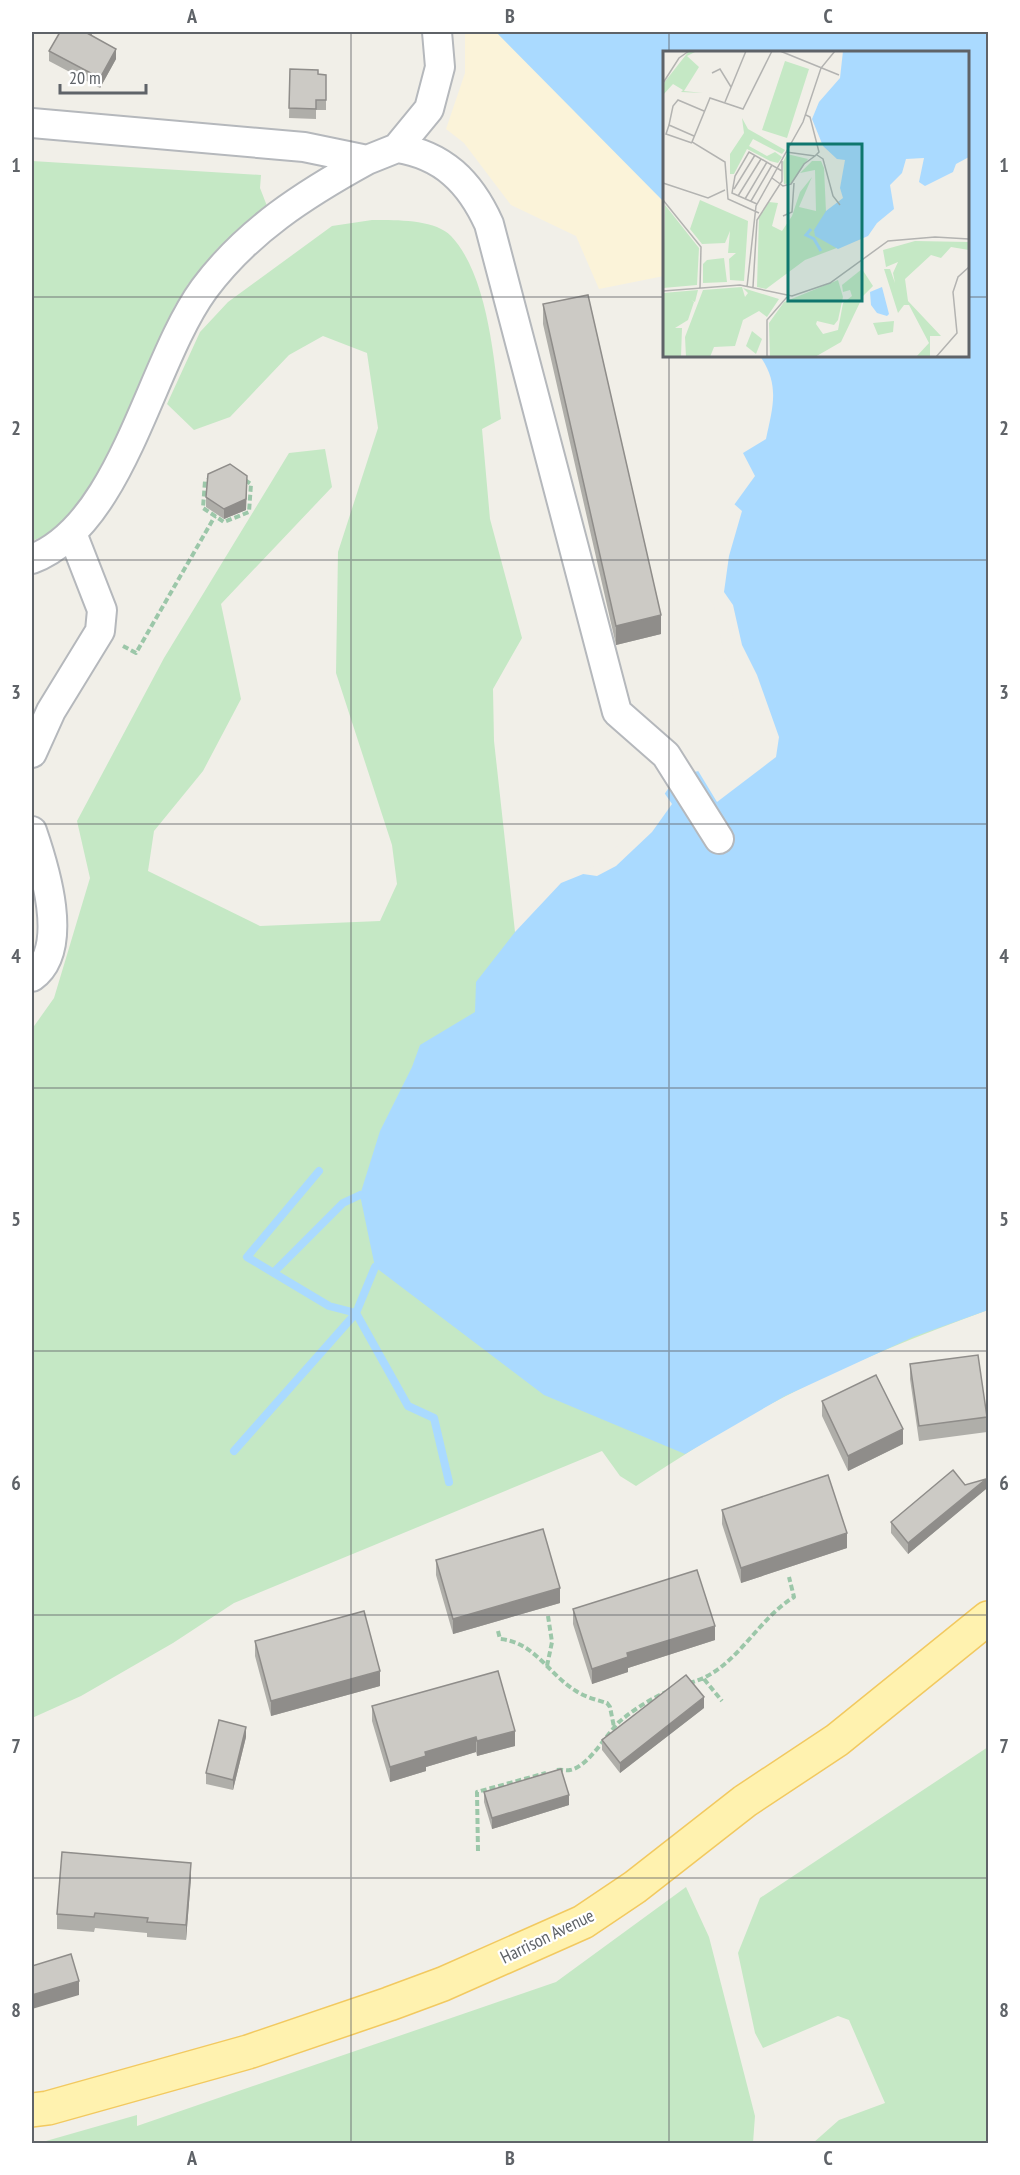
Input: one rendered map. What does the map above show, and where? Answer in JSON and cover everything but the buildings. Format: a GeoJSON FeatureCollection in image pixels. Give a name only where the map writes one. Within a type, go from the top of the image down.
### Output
{"type":"FeatureCollection","features":[{"type":"Feature","properties":{"kind":"main road","name":"Harrison Avenue"},"geometry":{"type":"LineString","coordinates":[[32,2110],[48,2108],[248,2052],[443,1984],[583,1922],[634,1887],[746,1801],[837,1740],[988,1618]]}},
{"type":"Feature","properties":{"kind":"lane"},"geometry":{"type":"LineString","coordinates":[[32,559],[55,547],[72,533],[98,503],[180,330],[202,291],[220,268],[286,207],[367,160],[397,148],[429,109],[440,67],[437,32]]}},
{"type":"Feature","properties":{"kind":"lane"},"geometry":{"type":"LineString","coordinates":[[32,123],[304,147],[367,160]]}},
{"type":"Feature","properties":{"kind":"lane"},"geometry":{"type":"LineString","coordinates":[[397,148],[430,156],[451,169],[470,189],[489,224],[617,712],[666,755],[719,839]]}},
{"type":"Feature","properties":{"kind":"lane"},"geometry":{"type":"LineString","coordinates":[[32,753],[51,711],[100,631],[102,610],[100,601],[72,533]]}},
{"type":"Feature","properties":{"kind":"lane"},"geometry":{"type":"LineString","coordinates":[[32,831],[46,870],[51,900],[51,942],[43,964],[32,976]]}},
{"type":"Feature","properties":{"kind":"path"},"geometry":{"type":"LineString","coordinates":[[230,470],[251,484],[249,512],[224,522],[214,516],[203,508],[205,481],[230,470]]}},
{"type":"Feature","properties":{"kind":"path"},"geometry":{"type":"LineString","coordinates":[[100,631],[136,653],[214,516]]}},
{"type":"Feature","properties":{"kind":"path"},"geometry":{"type":"LineString","coordinates":[[687,1683],[704,1679],[724,1666],[776,1608],[794,1597],[789,1577]]}},
{"type":"Feature","properties":{"kind":"path"},"geometry":{"type":"LineString","coordinates":[[548,1616],[552,1642],[548,1666]]}},
{"type":"Feature","properties":{"kind":"path"},"geometry":{"type":"LineString","coordinates":[[498,1631],[500,1639],[526,1647],[576,1691],[610,1707],[614,1728]]}},
{"type":"Feature","properties":{"kind":"path"},"geometry":{"type":"LineString","coordinates":[[704,1679],[722,1701]]}},
{"type":"Feature","properties":{"kind":"path"},"geometry":{"type":"LineString","coordinates":[[478,1851],[477,1792],[564,1768],[570,1770],[594,1754],[600,1742],[614,1728],[647,1701],[668,1691]]}},
{"type":"Feature","properties":{"kind":"green space"},"geometry":{"type":"Polygon","coordinates":[[[32,161],[261,175],[260,188],[267,206],[218,248],[188,284],[174,307],[123,426],[80,506],[51,533],[32,541],[32,161]]]}},
{"type":"Feature","properties":{"kind":"green space"},"geometry":{"type":"Polygon","coordinates":[[[372,220],[425,223],[444,230],[451,236],[464,253],[474,274],[488,323],[501,419],[482,429],[490,519],[522,638],[493,689],[494,741],[515,932],[988,1310],[835,1372],[767,1406],[691,1450],[636,1486],[620,1476],[602,1451],[234,1603],[173,1643],[81,1696],[32,1718],[32,1029],[54,998],[90,878],[77,821],[164,658],[289,453],[325,449],[332,487],[221,604],[241,699],[203,771],[154,831],[148,871],[260,926],[380,921],[397,884],[392,845],[336,673],[338,552],[378,428],[367,353],[323,336],[289,355],[230,417],[194,430],[167,404],[200,332],[228,302],[332,226],[372,220]]]}},
{"type":"Feature","properties":{"kind":"green space"},"geometry":{"type":"Polygon","coordinates":[[[988,1747],[988,2143],[813,2143],[839,2120],[885,2103],[849,2020],[838,2016],[763,2048],[755,2033],[738,1953],[760,1898],[988,1747]]]}},
{"type":"Feature","properties":{"kind":"green space"},"geometry":{"type":"Polygon","coordinates":[[[686,1887],[709,1937],[755,2116],[753,2143],[39,2143],[137,2115],[137,2126],[556,1982],[686,1887]]]}},
{"type":"Feature","properties":{"kind":"sand"},"geometry":{"type":"Polygon","coordinates":[[[465,32],[724,32],[663,51],[663,276],[599,289],[576,236],[511,205],[464,143],[446,129],[465,73],[465,32]]]}},
{"type":"Feature","properties":{"kind":"water"},"geometry":{"type":"Polygon","coordinates":[[[496,32],[988,32],[988,1310],[913,1337],[785,1396],[685,1454],[544,1395],[375,1267],[360,1195],[380,1131],[412,1067],[420,1045],[475,1012],[476,982],[515,932],[561,883],[603,866],[645,822],[668,789],[694,772],[737,763],[754,742],[716,600],[734,505],[755,476],[743,453],[766,439],[771,416],[773,386],[761,357],[969,357],[969,51],[663,51],[663,201],[496,32]]]}},
{"type":"Feature","properties":{"kind":"pier"},"geometry":{"type":"Polygon","coordinates":[[[733,503],[742,511],[729,556],[724,592],[733,605],[742,645],[757,675],[779,737],[776,757],[717,802],[697,769],[736,760],[750,741],[734,703],[713,600],[729,508],[733,503]]]}},
{"type":"Feature","properties":{"kind":"pier"},"geometry":{"type":"Polygon","coordinates":[[[663,791],[672,804],[652,832],[616,866],[597,876],[583,874],[583,871],[601,863],[643,820],[663,791]]]}},
{"type":"Feature","properties":{"kind":"waterway"},"geometry":{"type":"LineString","coordinates":[[319,1171],[247,1257],[329,1306],[356,1313],[408,1406],[434,1418],[449,1482]]}},
{"type":"Feature","properties":{"kind":"waterway"},"geometry":{"type":"LineString","coordinates":[[274,1272],[343,1203],[360,1195]]}},
{"type":"Feature","properties":{"kind":"waterway"},"geometry":{"type":"LineString","coordinates":[[234,1451],[356,1313],[375,1267]]}}]}
